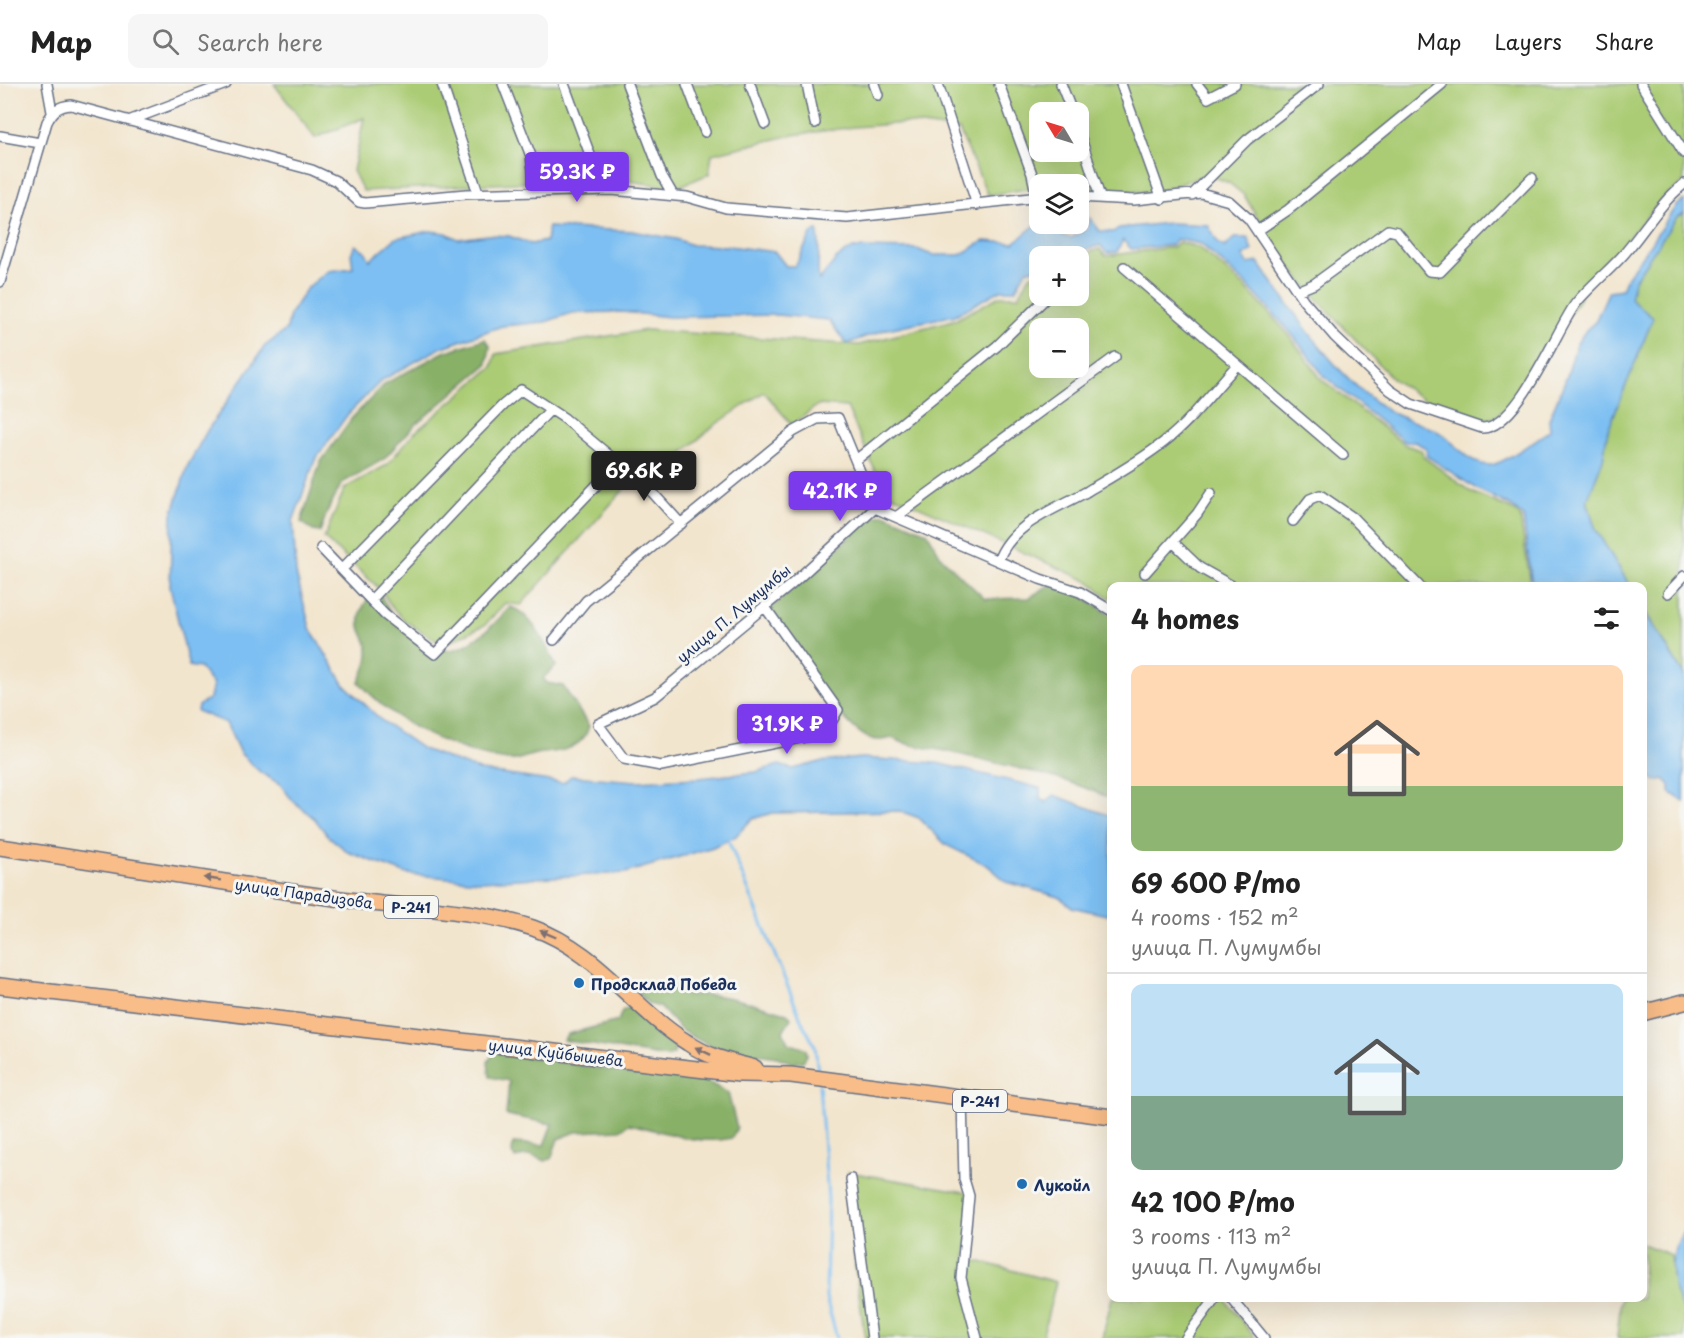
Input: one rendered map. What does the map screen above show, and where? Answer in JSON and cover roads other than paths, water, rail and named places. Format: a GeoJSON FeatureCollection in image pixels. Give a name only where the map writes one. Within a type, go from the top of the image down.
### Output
{"type":"FeatureCollection","features":[{"type":"Feature","properties":{"kind":"highway","name":"улица Парадизова"},"geometry":{"type":"LineString","coordinates":[[0,846],[350,901],[486,915],[512,921],[566,942],[593,961],[655,1019],[688,1044],[717,1058],[785,1075]]}},
{"type":"Feature","properties":{"kind":"highway","name":"улица Куйбышева"},"geometry":{"type":"LineString","coordinates":[[0,986],[738,1074],[785,1075],[1107,1116]]}},
{"type":"Feature","properties":{"kind":"highway"},"geometry":{"type":"LineString","coordinates":[[1647,1012],[1684,1002]]}},
{"type":"Feature","properties":{"kind":"street"},"geometry":{"type":"LineString","coordinates":[[0,282],[2,262],[52,112],[47,84]]}},
{"type":"Feature","properties":{"kind":"street"},"geometry":{"type":"LineString","coordinates":[[131,120],[226,84]]}},
{"type":"Feature","properties":{"kind":"street"},"geometry":{"type":"LineString","coordinates":[[442,84],[472,169],[478,193]]}},
{"type":"Feature","properties":{"kind":"street"},"geometry":{"type":"LineString","coordinates":[[503,84],[531,156],[536,190]]}},
{"type":"Feature","properties":{"kind":"street"},"geometry":{"type":"LineString","coordinates":[[564,84],[603,190]]}},
{"type":"Feature","properties":{"kind":"street"},"geometry":{"type":"LineString","coordinates":[[627,84],[662,176],[673,195]]}},
{"type":"Feature","properties":{"kind":"street"},"geometry":{"type":"LineString","coordinates":[[687,84],[705,132]]}},
{"type":"Feature","properties":{"kind":"street"},"geometry":{"type":"LineString","coordinates":[[750,84],[765,124]]}},
{"type":"Feature","properties":{"kind":"street"},"geometry":{"type":"LineString","coordinates":[[807,84],[815,123]]}},
{"type":"Feature","properties":{"kind":"street"},"geometry":{"type":"LineString","coordinates":[[874,84],[878,95]]}},
{"type":"Feature","properties":{"kind":"street"},"geometry":{"type":"LineString","coordinates":[[938,84],[977,205]]}},
{"type":"Feature","properties":{"kind":"street"},"geometry":{"type":"LineString","coordinates":[[999,84],[1032,174]]}},
{"type":"Feature","properties":{"kind":"street"},"geometry":{"type":"LineString","coordinates":[[1061,84],[1068,102]]}},
{"type":"Feature","properties":{"kind":"street"},"geometry":{"type":"LineString","coordinates":[[1121,84],[1162,199]]}},
{"type":"Feature","properties":{"kind":"street"},"geometry":{"type":"LineString","coordinates":[[1197,84],[1208,98],[1235,84]]}},
{"type":"Feature","properties":{"kind":"street"},"geometry":{"type":"LineString","coordinates":[[1192,195],[1247,140],[1319,84]]}},
{"type":"Feature","properties":{"kind":"street"},"geometry":{"type":"LineString","coordinates":[[1257,231],[1288,210],[1442,84]]}},
{"type":"Feature","properties":{"kind":"street"},"geometry":{"type":"LineString","coordinates":[[1641,84],[1684,153]]}},
{"type":"Feature","properties":{"kind":"street"},"geometry":{"type":"LineString","coordinates":[[52,112],[61,106],[70,105],[312,170],[336,181],[359,202],[376,203],[536,190],[603,190],[673,195],[726,208],[847,218],[1029,198]]}},
{"type":"Feature","properties":{"kind":"street"},"geometry":{"type":"LineString","coordinates":[[0,136],[40,143]]}},
{"type":"Feature","properties":{"kind":"street"},"geometry":{"type":"LineString","coordinates":[[1089,162],[1100,197]]}},
{"type":"Feature","properties":{"kind":"street"},"geometry":{"type":"LineString","coordinates":[[1297,291],[1314,285],[1388,230],[1397,232],[1429,272],[1440,272],[1532,178]]}},
{"type":"Feature","properties":{"kind":"street"},"geometry":{"type":"LineString","coordinates":[[1089,197],[1134,200],[1209,194],[1229,201],[1242,211],[1297,291],[1335,337],[1401,399],[1482,428],[1490,428],[1498,424],[1524,392],[1576,304],[1614,266],[1667,200],[1684,184]]}},
{"type":"Feature","properties":{"kind":"street"},"geometry":{"type":"LineString","coordinates":[[1124,267],[1343,455]]}},
{"type":"Feature","properties":{"kind":"street"},"geometry":{"type":"LineString","coordinates":[[856,460],[997,346],[1038,306]]}},
{"type":"Feature","properties":{"kind":"street"},"geometry":{"type":"LineString","coordinates":[[896,517],[1115,357]]}},
{"type":"Feature","properties":{"kind":"street"},"geometry":{"type":"LineString","coordinates":[[998,561],[1008,541],[1032,521],[1086,492],[1165,442],[1191,417],[1237,365]]}},
{"type":"Feature","properties":{"kind":"street"},"geometry":{"type":"LineString","coordinates":[[342,569],[514,394],[521,390],[551,409],[616,461],[615,464]]}},
{"type":"Feature","properties":{"kind":"street"},"geometry":{"type":"LineString","coordinates":[[372,599],[551,409]]}},
{"type":"Feature","properties":{"kind":"street"},"geometry":{"type":"LineString","coordinates":[[554,640],[586,601],[793,432],[817,418],[838,418],[875,508],[1040,579],[1080,592],[1107,608]]}},
{"type":"Feature","properties":{"kind":"street"},"geometry":{"type":"LineString","coordinates":[[615,464],[632,470],[681,524]]}},
{"type":"Feature","properties":{"kind":"street"},"geometry":{"type":"LineString","coordinates":[[321,548],[385,615],[435,654],[615,464]]}},
{"type":"Feature","properties":{"kind":"street"},"geometry":{"type":"LineString","coordinates":[[1145,573],[1212,493]]}},
{"type":"Feature","properties":{"kind":"street"},"geometry":{"type":"LineString","coordinates":[[1293,521],[1310,499],[1320,495],[1352,517],[1415,582]]}},
{"type":"Feature","properties":{"kind":"street","name":"улица П. Лумумбы"},"geometry":{"type":"LineString","coordinates":[[765,607],[838,710],[825,733],[661,766],[624,759],[598,724],[655,697],[765,607],[875,508]]}},
{"type":"Feature","properties":{"kind":"street"},"geometry":{"type":"LineString","coordinates":[[1173,542],[1200,568],[1225,582]]}},
{"type":"Feature","properties":{"kind":"street"},"geometry":{"type":"LineString","coordinates":[[1668,593],[1684,576]]}},
{"type":"Feature","properties":{"kind":"street"},"geometry":{"type":"LineString","coordinates":[[962,1098],[964,1173],[969,1196],[961,1278],[977,1338]]}},
{"type":"Feature","properties":{"kind":"street"},"geometry":{"type":"LineString","coordinates":[[851,1179],[872,1338]]}},
{"type":"Feature","properties":{"kind":"street"},"geometry":{"type":"LineString","coordinates":[[1186,1338],[1212,1302]]}},
{"type":"Feature","properties":{"kind":"street"},"geometry":{"type":"LineString","coordinates":[[1234,1302],[1264,1338]]}},
{"type":"Feature","properties":{"kind":"water"},"geometry":{"type":"Polygon","coordinates":[[[1684,200],[1684,213],[1676,218],[1634,281],[1630,298],[1653,318],[1608,430],[1603,459],[1587,501],[1596,530],[1628,582],[1533,582],[1523,516],[1511,506],[1475,488],[1427,456],[1426,448],[1415,442],[1405,442],[1324,376],[1291,333],[1248,286],[1201,244],[1177,239],[1172,245],[1131,249],[1123,240],[1117,252],[1107,253],[1100,245],[1089,249],[1089,246],[1029,246],[1029,270],[1026,271],[1015,290],[1001,290],[955,315],[887,329],[846,344],[829,320],[778,315],[670,317],[622,312],[572,313],[545,322],[502,326],[440,348],[382,380],[348,414],[315,460],[293,521],[296,573],[310,628],[344,684],[381,720],[423,749],[481,771],[563,783],[571,776],[636,781],[699,778],[756,772],[779,765],[793,769],[820,762],[862,758],[937,763],[1040,788],[1040,798],[1046,802],[1054,795],[1107,815],[1107,915],[1072,907],[1059,897],[1007,882],[987,865],[946,845],[919,818],[900,811],[772,813],[752,819],[735,837],[713,847],[625,873],[480,881],[407,874],[348,852],[327,835],[315,819],[293,801],[280,784],[261,773],[240,753],[226,723],[197,711],[198,706],[210,698],[213,685],[200,668],[189,666],[170,587],[172,515],[187,467],[207,431],[265,346],[287,329],[290,314],[307,288],[328,271],[353,268],[351,254],[355,245],[365,251],[370,260],[396,238],[430,231],[446,233],[458,239],[488,235],[509,236],[531,244],[546,241],[548,227],[632,231],[676,239],[692,245],[729,246],[775,252],[786,266],[795,266],[812,233],[817,230],[819,280],[837,258],[853,248],[917,249],[932,255],[960,255],[984,241],[1014,243],[1029,230],[1029,234],[1062,234],[1071,238],[1079,234],[1089,234],[1090,218],[1100,231],[1113,232],[1119,228],[1170,223],[1208,225],[1218,243],[1225,247],[1234,238],[1248,238],[1252,251],[1243,256],[1248,264],[1258,262],[1316,342],[1367,396],[1394,414],[1442,434],[1471,459],[1491,465],[1512,456],[1550,430],[1549,419],[1567,376],[1576,345],[1586,330],[1595,322],[1609,291],[1622,289],[1626,279],[1676,206],[1684,200]]]}},
{"type":"Feature","properties":{"kind":"water"},"geometry":{"type":"Polygon","coordinates":[[[1647,616],[1684,675],[1684,802],[1670,792],[1670,785],[1664,779],[1655,781],[1647,774],[1647,616]]]}},
{"type":"Feature","properties":{"kind":"water"},"geometry":{"type":"Polygon","coordinates":[[[1684,1231],[1684,1312],[1675,1292],[1672,1271],[1675,1250],[1684,1231]]]}},
{"type":"Feature","properties":{"kind":"waterway"},"geometry":{"type":"LineString","coordinates":[[728,840],[803,1024],[815,1046],[818,1072]]}},
{"type":"Feature","properties":{"kind":"waterway"},"geometry":{"type":"LineString","coordinates":[[819,1085],[828,1198],[826,1298],[837,1338]]}},
{"type":"Feature","properties":{"kind":"place","name":"Продсклад Победа"},"geometry":{"type":"Point","coordinates":[579,983]}},
{"type":"Feature","properties":{"kind":"place","name":"Лукойл"},"geometry":{"type":"Point","coordinates":[1022,1184]}}]}
